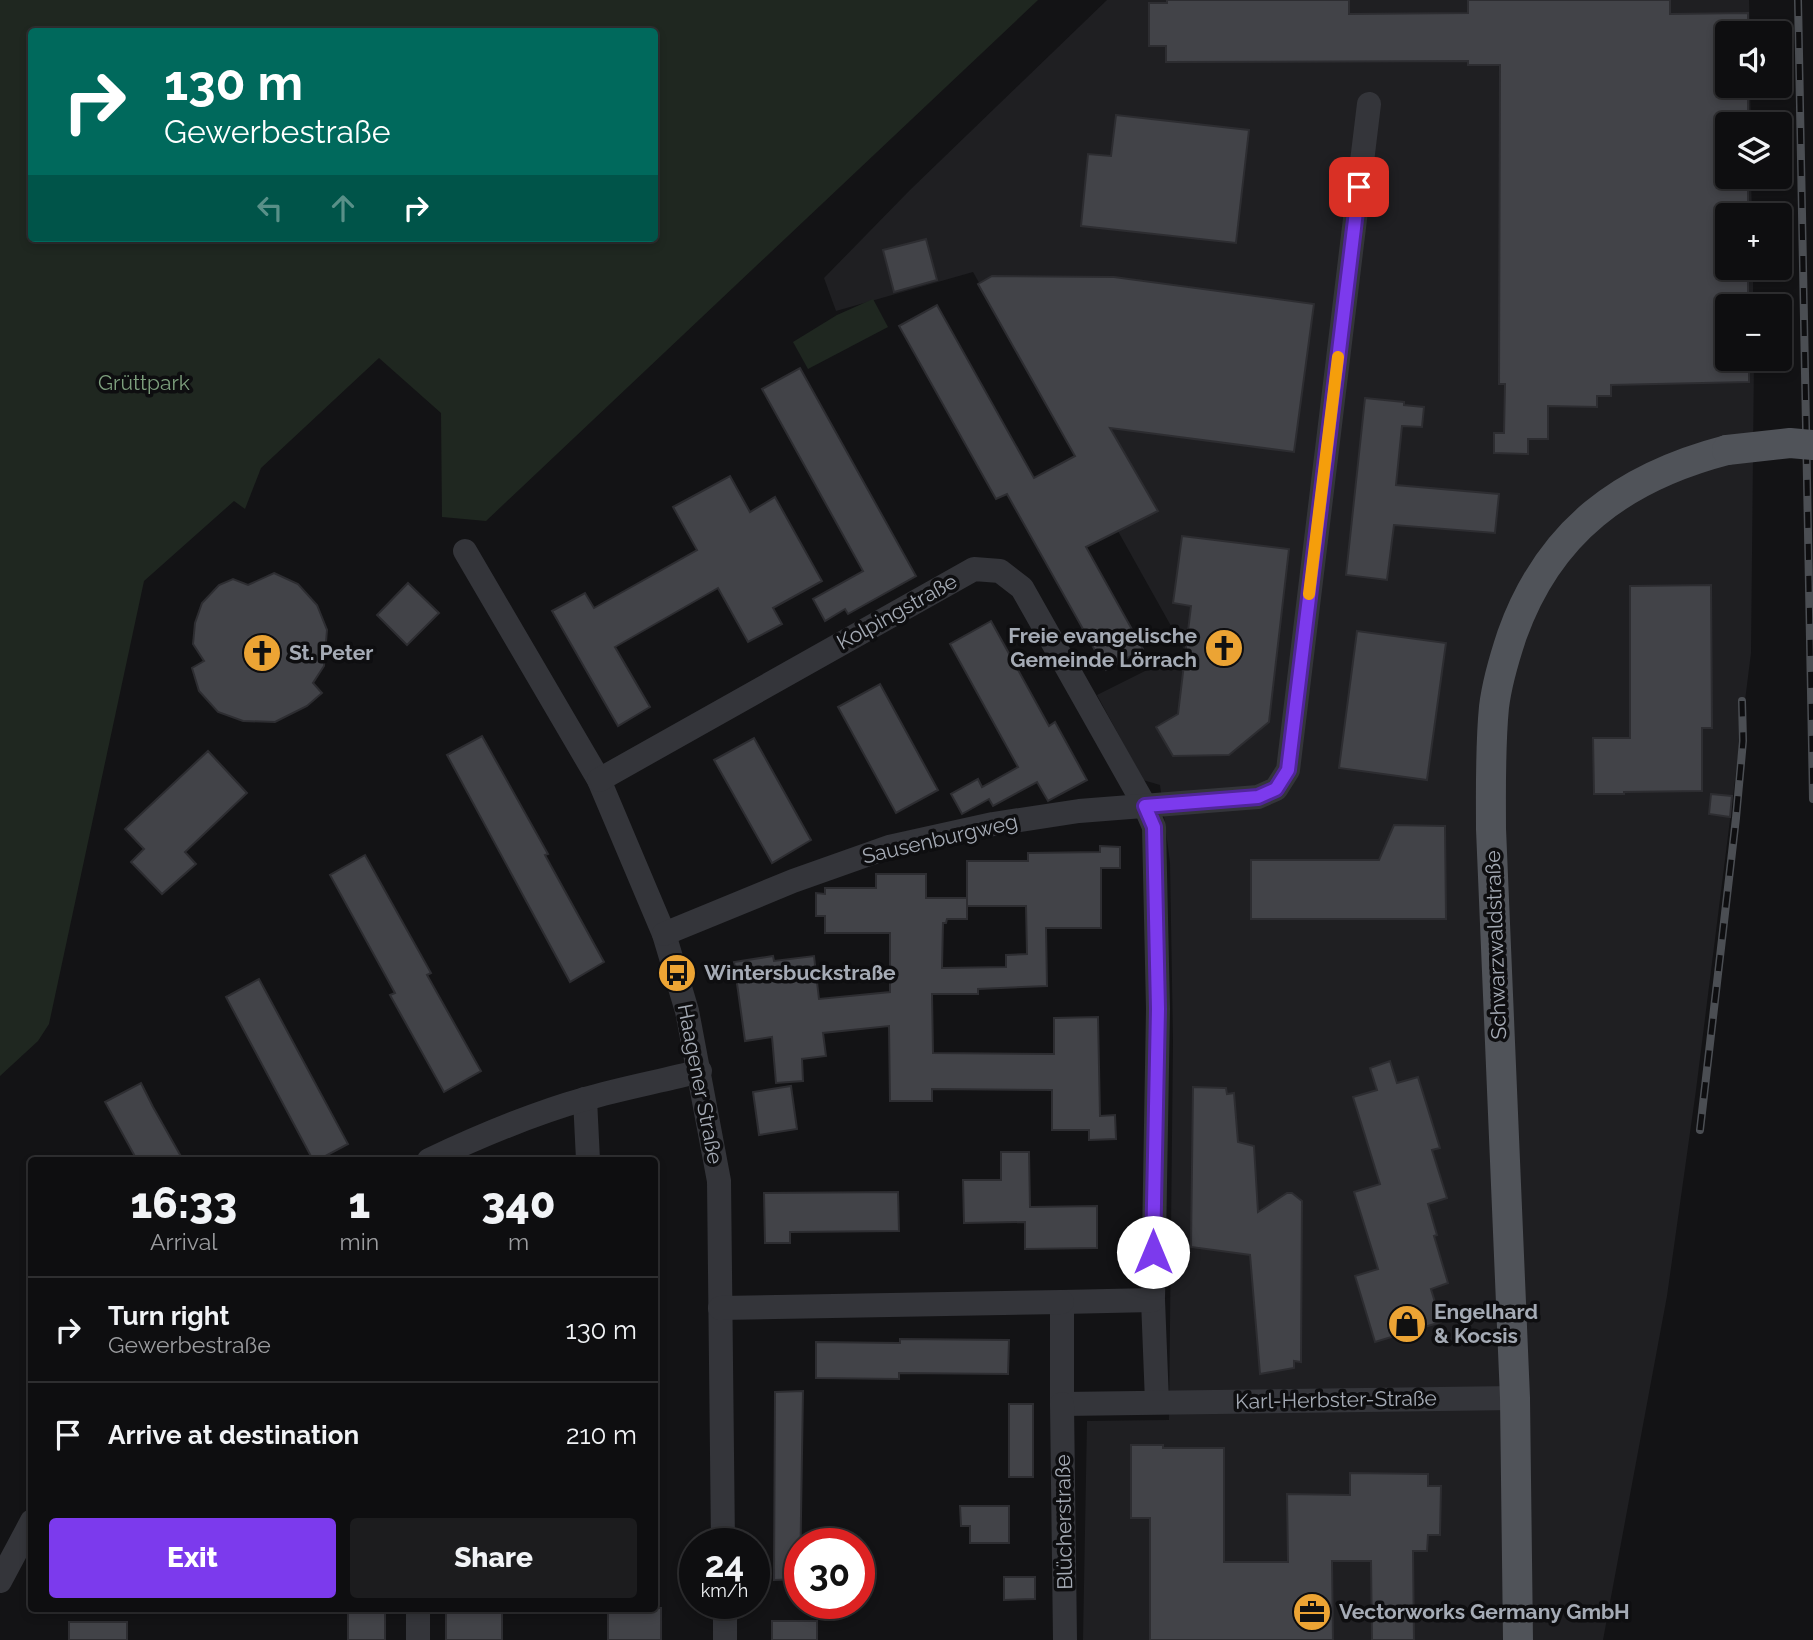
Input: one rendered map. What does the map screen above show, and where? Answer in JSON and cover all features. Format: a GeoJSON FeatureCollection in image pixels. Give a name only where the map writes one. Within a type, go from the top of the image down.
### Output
{"type":"FeatureCollection","features":[{"type":"Feature","properties":{"kind":"main road","name":"Schwarzwaldstraße"},"geometry":{"type":"LineString","coordinates":[[1518,1640],[1515,1398],[1491,829],[1491,744],[1501,667],[1523,606],[1552,555],[1584,523],[1617,496],[1657,474],[1693,459],[1727,450],[1790,443],[1813,445]]}},
{"type":"Feature","properties":{"kind":"street","name":"Sausenburgweg"},"geometry":{"type":"LineString","coordinates":[[664,934],[793,881],[889,846],[993,824],[1079,811],[1258,797],[1276,789],[1288,770],[1369,104]]}},
{"type":"Feature","properties":{"kind":"street","name":"Haagener Straße"},"geometry":{"type":"LineString","coordinates":[[465,551],[599,780],[664,934],[684,999],[719,1181],[723,1528]]}},
{"type":"Feature","properties":{"kind":"street","name":"Kolpingstraße"},"geometry":{"type":"LineString","coordinates":[[599,780],[974,569],[1000,571],[1022,588],[1145,806],[1154,827],[1158,996],[1153,1300],[1157,1402]]}},
{"type":"Feature","properties":{"kind":"street"},"geometry":{"type":"LineString","coordinates":[[436,1157],[493,1131],[585,1099],[700,1072]]}},
{"type":"Feature","properties":{"kind":"street"},"geometry":{"type":"LineString","coordinates":[[585,1099],[588,1157]]}},
{"type":"Feature","properties":{"kind":"street"},"geometry":{"type":"LineString","coordinates":[[720,1308],[1153,1300]]}},
{"type":"Feature","properties":{"kind":"street","name":"Blücherstraße"},"geometry":{"type":"LineString","coordinates":[[1062,1301],[1065,1640]]}},
{"type":"Feature","properties":{"kind":"street","name":"Karl-Herbster-Straße"},"geometry":{"type":"LineString","coordinates":[[1062,1404],[1515,1398]]}},
{"type":"Feature","properties":{"kind":"street"},"geometry":{"type":"LineString","coordinates":[[0,1581],[28,1528]]}},
{"type":"Feature","properties":{"kind":"street"},"geometry":{"type":"LineString","coordinates":[[418,1612],[418,1640]]}},
{"type":"Feature","properties":{"kind":"street"},"geometry":{"type":"LineString","coordinates":[[724,1619],[725,1640]]}},
{"type":"Feature","properties":{"kind":"shaded area"},"geometry":{"type":"Polygon","coordinates":[[[1107,0],[1749,0],[1750,21],[1715,21],[1715,98],[1750,98],[1751,112],[1715,112],[1715,189],[1751,189],[1752,203],[1715,203],[1715,280],[1753,280],[1753,294],[1715,294],[1715,371],[1754,371],[1751,653],[1667,1296],[1603,1640],[1083,1640],[1087,1421],[1169,1420],[1173,1041],[1170,863],[1160,785],[1143,780],[1097,695],[1185,651],[973,272],[836,311],[824,278],[910,190],[1107,0]]]}},
{"type":"Feature","properties":{"kind":"green space","name":"Grüttpark"},"geometry":{"type":"Polygon","coordinates":[[[0,0],[1038,0],[486,521],[442,517],[441,413],[379,358],[261,468],[245,509],[234,501],[144,581],[49,1024],[38,1041],[0,1076],[0,0]]]}},
{"type":"Feature","properties":{"kind":"green space"},"geometry":{"type":"Polygon","coordinates":[[[873,299],[888,327],[808,369],[793,342],[837,315],[873,299]]]}},
{"type":"Feature","properties":{"kind":"building"},"geometry":{"type":"Polygon","coordinates":[[[1167,0],[1349,0],[1349,14],[1468,13],[1468,0],[1670,0],[1670,14],[1748,13],[1748,21],[1715,21],[1715,98],[1748,98],[1748,112],[1715,112],[1715,189],[1748,189],[1748,203],[1715,203],[1715,280],[1748,280],[1748,294],[1715,294],[1715,371],[1749,371],[1749,382],[1611,385],[1611,396],[1597,396],[1597,407],[1548,406],[1548,439],[1528,439],[1528,454],[1494,453],[1494,433],[1504,433],[1505,384],[1499,384],[1500,65],[1468,65],[1468,61],[1166,62],[1166,46],[1149,46],[1149,3],[1167,3],[1167,0]]]}},
{"type":"Feature","properties":{"kind":"building"},"geometry":{"type":"Polygon","coordinates":[[[1116,115],[1249,130],[1236,243],[1081,226],[1088,154],[1111,156],[1116,115]]]}},
{"type":"Feature","properties":{"kind":"building"},"geometry":{"type":"Polygon","coordinates":[[[926,239],[937,280],[894,292],[883,250],[926,239]]]}},
{"type":"Feature","properties":{"kind":"building"},"geometry":{"type":"Polygon","coordinates":[[[992,276],[1114,277],[1314,304],[1294,452],[1110,428],[1158,511],[1086,547],[1143,649],[1106,670],[1007,494],[996,499],[899,326],[937,305],[1034,478],[1075,456],[978,284],[992,276]]]}},
{"type":"Feature","properties":{"kind":"building"},"geometry":{"type":"Polygon","coordinates":[[[800,368],[916,576],[848,614],[845,609],[825,621],[813,599],[863,571],[762,389],[800,368]]]}},
{"type":"Feature","properties":{"kind":"building"},"geometry":{"type":"Polygon","coordinates":[[[1365,398],[1424,407],[1422,427],[1402,426],[1396,485],[1499,494],[1495,533],[1394,525],[1387,580],[1346,575],[1365,398]]]}},
{"type":"Feature","properties":{"kind":"building"},"geometry":{"type":"Polygon","coordinates":[[[730,476],[750,512],[775,497],[822,581],[773,608],[782,624],[748,642],[718,588],[615,647],[650,707],[618,726],[552,611],[585,593],[594,608],[697,550],[673,507],[730,476]]]}},
{"type":"Feature","properties":{"kind":"building"},"geometry":{"type":"Polygon","coordinates":[[[1182,536],[1289,549],[1269,722],[1229,755],[1173,756],[1156,727],[1178,714],[1191,606],[1173,603],[1182,536]]]}},
{"type":"Feature","properties":{"kind":"building","name":"St. Peter"},"geometry":{"type":"Polygon","coordinates":[[[274,573],[298,584],[317,605],[327,630],[324,666],[313,683],[322,693],[307,706],[275,722],[243,721],[218,712],[199,691],[192,668],[204,661],[193,644],[195,623],[202,603],[219,585],[233,579],[248,585],[274,573]]]}},
{"type":"Feature","properties":{"kind":"building"},"geometry":{"type":"Polygon","coordinates":[[[408,583],[439,613],[407,645],[377,615],[408,583]]]}},
{"type":"Feature","properties":{"kind":"building"},"geometry":{"type":"Polygon","coordinates":[[[1711,585],[1712,728],[1702,728],[1702,791],[1594,794],[1593,738],[1630,738],[1630,586],[1711,585]]]}},
{"type":"Feature","properties":{"kind":"building"},"geometry":{"type":"Polygon","coordinates":[[[991,621],[1049,726],[1055,722],[1087,780],[1048,801],[1037,782],[993,806],[989,799],[962,814],[951,794],[978,779],[982,787],[1018,767],[950,644],[991,621]]]}},
{"type":"Feature","properties":{"kind":"building"},"geometry":{"type":"Polygon","coordinates":[[[1357,631],[1446,643],[1427,780],[1339,768],[1357,631]]]}},
{"type":"Feature","properties":{"kind":"building"},"geometry":{"type":"Polygon","coordinates":[[[880,684],[938,790],[896,813],[838,707],[880,684]]]}},
{"type":"Feature","properties":{"kind":"building"},"geometry":{"type":"Polygon","coordinates":[[[482,736],[604,962],[570,982],[447,755],[482,736]]]}},
{"type":"Feature","properties":{"kind":"building"},"geometry":{"type":"Polygon","coordinates":[[[754,738],[811,840],[772,863],[714,760],[754,738]]]}},
{"type":"Feature","properties":{"kind":"building"},"geometry":{"type":"Polygon","coordinates":[[[208,751],[247,793],[185,852],[196,864],[162,894],[131,862],[144,849],[125,829],[208,751]]]}},
{"type":"Feature","properties":{"kind":"building"},"geometry":{"type":"Polygon","coordinates":[[[1711,794],[1732,796],[1730,817],[1709,814],[1711,794]]]}},
{"type":"Feature","properties":{"kind":"building"},"geometry":{"type":"Polygon","coordinates":[[[1394,825],[1445,826],[1446,919],[1251,919],[1251,860],[1379,860],[1394,825]]]}},
{"type":"Feature","properties":{"kind":"building"},"geometry":{"type":"Polygon","coordinates":[[[1100,846],[1120,847],[1120,868],[1101,868],[1101,928],[1046,928],[1047,986],[978,989],[978,994],[932,994],[933,1053],[1054,1054],[1054,1018],[1098,1017],[1100,1116],[1115,1115],[1116,1139],[1089,1140],[1089,1130],[1052,1130],[1052,1090],[932,1089],[932,1101],[890,1101],[889,1026],[823,1033],[826,1056],[802,1059],[803,1081],[776,1083],[772,1037],[745,1041],[734,962],[773,956],[774,961],[814,956],[819,999],[890,992],[890,933],[825,933],[825,916],[816,916],[816,893],[825,894],[825,888],[876,888],[876,874],[926,874],[926,898],[967,898],[967,861],[1028,861],[1028,853],[1100,852],[1100,846]],[[967,906],[967,919],[947,919],[946,923],[943,923],[942,968],[1006,967],[1006,955],[1027,954],[1026,906],[967,906]]]}},
{"type":"Feature","properties":{"kind":"building"},"geometry":{"type":"Polygon","coordinates":[[[365,855],[431,973],[427,975],[481,1071],[444,1092],[390,995],[395,993],[330,875],[365,855]]]}},
{"type":"Feature","properties":{"kind":"building"},"geometry":{"type":"Polygon","coordinates":[[[259,979],[348,1144],[324,1157],[311,1157],[226,997],[259,979]]]}},
{"type":"Feature","properties":{"kind":"building"},"geometry":{"type":"Polygon","coordinates":[[[1390,1061],[1397,1083],[1418,1077],[1440,1148],[1432,1150],[1447,1198],[1428,1204],[1448,1283],[1431,1289],[1441,1322],[1375,1342],[1355,1276],[1378,1269],[1354,1192],[1380,1184],[1353,1097],[1377,1090],[1370,1068],[1390,1061]]]}},
{"type":"Feature","properties":{"kind":"building"},"geometry":{"type":"Polygon","coordinates":[[[141,1083],[181,1157],[135,1157],[105,1102],[141,1083]]]}},
{"type":"Feature","properties":{"kind":"building"},"geometry":{"type":"Polygon","coordinates":[[[791,1086],[797,1129],[759,1135],[753,1092],[791,1086]]]}},
{"type":"Feature","properties":{"kind":"building"},"geometry":{"type":"Polygon","coordinates":[[[1193,1087],[1226,1088],[1227,1094],[1234,1093],[1238,1142],[1254,1146],[1258,1212],[1287,1193],[1292,1193],[1302,1201],[1301,1362],[1294,1361],[1294,1368],[1260,1374],[1250,1255],[1191,1247],[1193,1087]]]}},
{"type":"Feature","properties":{"kind":"building"},"geometry":{"type":"Polygon","coordinates":[[[1001,1152],[1029,1152],[1030,1207],[1097,1206],[1097,1248],[1025,1249],[1025,1222],[964,1223],[963,1180],[1001,1180],[1001,1152]]]}},
{"type":"Feature","properties":{"kind":"building"},"geometry":{"type":"Polygon","coordinates":[[[898,1192],[899,1231],[790,1232],[790,1243],[765,1243],[764,1193],[898,1192]]]}},
{"type":"Feature","properties":{"kind":"building"},"geometry":{"type":"Polygon","coordinates":[[[900,1339],[1009,1340],[1008,1374],[899,1373],[899,1379],[816,1378],[816,1342],[900,1343],[900,1339]]]}},
{"type":"Feature","properties":{"kind":"building"},"geometry":{"type":"Polygon","coordinates":[[[803,1391],[801,1528],[784,1528],[784,1580],[774,1580],[775,1392],[803,1391]]]}},
{"type":"Feature","properties":{"kind":"building"},"geometry":{"type":"Polygon","coordinates":[[[1009,1404],[1033,1404],[1033,1477],[1009,1477],[1009,1404]]]}},
{"type":"Feature","properties":{"kind":"building"},"geometry":{"type":"Polygon","coordinates":[[[1131,1445],[1224,1448],[1224,1562],[1288,1562],[1287,1494],[1350,1495],[1350,1473],[1428,1474],[1428,1486],[1441,1486],[1440,1535],[1428,1535],[1427,1551],[1413,1551],[1414,1640],[1372,1640],[1371,1561],[1332,1561],[1333,1640],[1150,1640],[1150,1518],[1131,1518],[1131,1445]]]}},
{"type":"Feature","properties":{"kind":"building"},"geometry":{"type":"Polygon","coordinates":[[[960,1506],[1009,1506],[1009,1543],[970,1543],[970,1526],[961,1526],[960,1506]]]}},
{"type":"Feature","properties":{"kind":"building"},"geometry":{"type":"Polygon","coordinates":[[[1004,1577],[1035,1577],[1035,1599],[1004,1600],[1004,1577]]]}},
{"type":"Feature","properties":{"kind":"building"},"geometry":{"type":"Polygon","coordinates":[[[658,1608],[661,1608],[661,1640],[608,1640],[608,1612],[658,1612],[658,1608]]]}},
{"type":"Feature","properties":{"kind":"building"},"geometry":{"type":"Polygon","coordinates":[[[348,1612],[385,1612],[385,1640],[348,1640],[348,1612]]]}},
{"type":"Feature","properties":{"kind":"building"},"geometry":{"type":"Polygon","coordinates":[[[446,1612],[502,1612],[502,1640],[446,1640],[446,1612]]]}},
{"type":"Feature","properties":{"kind":"building"},"geometry":{"type":"Polygon","coordinates":[[[772,1621],[817,1621],[817,1640],[772,1640],[772,1621]]]}},
{"type":"Feature","properties":{"kind":"building"},"geometry":{"type":"Polygon","coordinates":[[[69,1622],[127,1622],[127,1640],[69,1640],[69,1622]]]}},
{"type":"Feature","properties":{"kind":"railway"},"geometry":{"type":"LineString","coordinates":[[1798,0],[1813,799]]}},
{"type":"Feature","properties":{"kind":"railway"},"geometry":{"type":"LineString","coordinates":[[1700,1130],[1736,818],[1743,741],[1742,701]]}},
{"type":"Feature","properties":{"kind":"slow traffic"},"geometry":{"type":"LineString","coordinates":[[1309,594],[1338,357]]}},
{"type":"Feature","properties":{"kind":"place","name":"Freie evangelische Gemeinde Lörrach"},"geometry":{"type":"Point","coordinates":[1224,648]}},
{"type":"Feature","properties":{"kind":"place","name":"St. Peter"},"geometry":{"type":"Point","coordinates":[262,653]}},
{"type":"Feature","properties":{"kind":"place","name":"Wintersbuckstraße"},"geometry":{"type":"Point","coordinates":[677,973]}},
{"type":"Feature","properties":{"kind":"place","name":"Engelhard & Kocsis"},"geometry":{"type":"Point","coordinates":[1407,1324]}},
{"type":"Feature","properties":{"kind":"place","name":"Vectorworks Germany GmbH"},"geometry":{"type":"Point","coordinates":[1312,1612]}},
{"type":"Feature","properties":{"kind":"route"},"geometry":{"type":"LineString","coordinates":[[1153,1252],[1158,988],[1154,827],[1145,806],[1258,797],[1276,789],[1288,770],[1359,187]]}}]}
